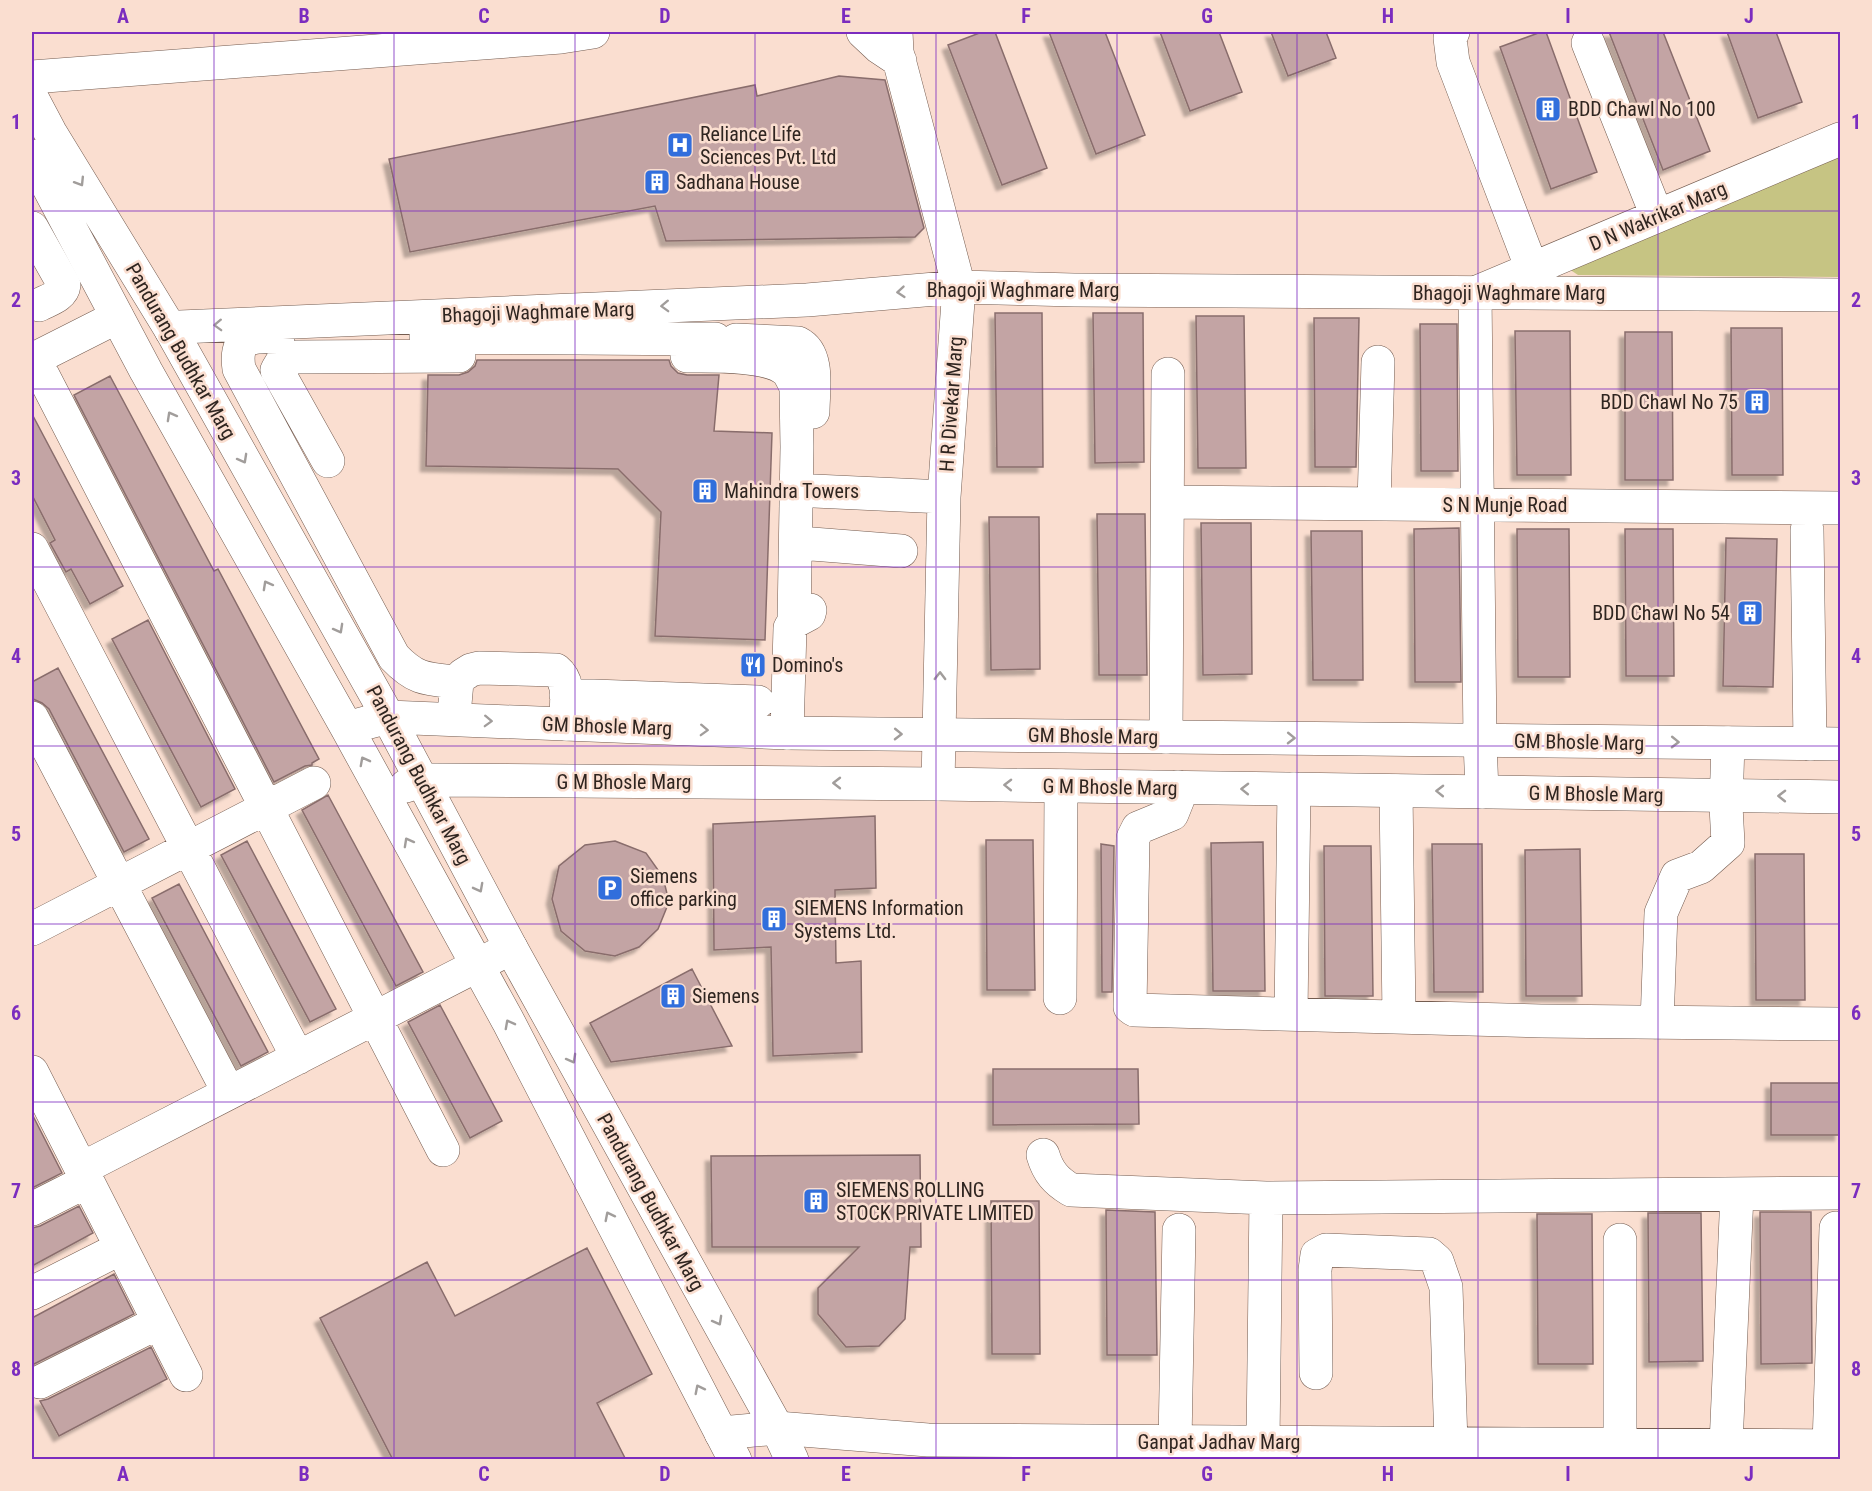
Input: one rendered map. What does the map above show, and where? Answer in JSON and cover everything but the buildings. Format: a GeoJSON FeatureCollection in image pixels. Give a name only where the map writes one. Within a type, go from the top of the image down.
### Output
{"type":"FeatureCollection","features":[{"type":"Feature","properties":{"kind":"street"},"geometry":{"type":"LineString","coordinates":[[32,77],[561,37],[593,32]]}},
{"type":"Feature","properties":{"kind":"street"},"geometry":{"type":"LineString","coordinates":[[863,32],[879,47],[898,46]]}},
{"type":"Feature","properties":{"kind":"street"},"geometry":{"type":"LineString","coordinates":[[1453,32],[1450,38],[1453,62],[1532,269]]}},
{"type":"Feature","properties":{"kind":"street"},"geometry":{"type":"LineString","coordinates":[[1588,43],[1657,216]]}},
{"type":"Feature","properties":{"kind":"street","name":"H R Divekar Marg"},"geometry":{"type":"LineString","coordinates":[[898,46],[960,286],[944,497],[938,784]]}},
{"type":"Feature","properties":{"kind":"street","name":"Pandurang Budhkar Marg"},"geometry":{"type":"LineString","coordinates":[[32,98],[38,144],[117,317],[508,1021],[728,1446]]}},
{"type":"Feature","properties":{"kind":"street","name":"D N Wakrikar Marg"},"geometry":{"type":"LineString","coordinates":[[1475,293],[1840,139]]}},
{"type":"Feature","properties":{"kind":"street","name":"Pandurang Budhkar Marg"},"geometry":{"type":"LineString","coordinates":[[38,144],[171,330],[423,780],[511,948],[777,1428],[792,1460]]}},
{"type":"Feature","properties":{"kind":"street"},"geometry":{"type":"LineString","coordinates":[[32,228],[64,285],[64,290],[60,293],[35,300],[41,355],[266,808],[443,1150]]}},
{"type":"Feature","properties":{"kind":"street","name":"Bhagoji Waghmare Marg"},"geometry":{"type":"LineString","coordinates":[[171,330],[192,326],[547,325],[715,304],[807,300],[960,286],[1074,290],[1840,295]]}},
{"type":"Feature","properties":{"kind":"street"},"geometry":{"type":"LineString","coordinates":[[1475,293],[1482,792]]}},
{"type":"Feature","properties":{"kind":"street"},"geometry":{"type":"LineString","coordinates":[[715,304],[715,339]]}},
{"type":"Feature","properties":{"kind":"street"},"geometry":{"type":"LineString","coordinates":[[41,355],[117,317]]}},
{"type":"Feature","properties":{"kind":"street"},"geometry":{"type":"LineString","coordinates":[[457,682],[414,675],[394,657],[239,369],[237,358],[239,345],[247,339],[263,336],[547,325],[715,339],[798,343],[806,346],[813,364],[812,604],[809,614],[794,622],[790,628],[787,733]]}},
{"type":"Feature","properties":{"kind":"street"},"geometry":{"type":"LineString","coordinates":[[328,461],[277,370],[279,364],[287,358],[730,356],[772,364],[786,370],[796,387],[794,622]]}},
{"type":"Feature","properties":{"kind":"street"},"geometry":{"type":"LineString","coordinates":[[1374,504],[1378,362]]}},
{"type":"Feature","properties":{"kind":"street"},"geometry":{"type":"LineString","coordinates":[[1166,737],[1168,374]]}},
{"type":"Feature","properties":{"kind":"street"},"geometry":{"type":"LineString","coordinates":[[268,503],[302,487]]}},
{"type":"Feature","properties":{"kind":"street"},"geometry":{"type":"LineString","coordinates":[[814,491],[944,497]]}},
{"type":"Feature","properties":{"kind":"street","name":"S N Munje Road"},"geometry":{"type":"LineString","coordinates":[[1169,502],[1840,508]]}},
{"type":"Feature","properties":{"kind":"street"},"geometry":{"type":"LineString","coordinates":[[1807,530],[1825,744]]}},
{"type":"Feature","properties":{"kind":"street"},"geometry":{"type":"LineString","coordinates":[[812,544],[901,551]]}},
{"type":"Feature","properties":{"kind":"street"},"geometry":{"type":"LineString","coordinates":[[32,549],[298,1058]]}},
{"type":"Feature","properties":{"kind":"street"},"geometry":{"type":"LineString","coordinates":[[454,720],[457,682],[471,670],[479,668],[556,670],[563,676],[566,709],[758,702]]}},
{"type":"Feature","properties":{"kind":"street","name":"GM Bhosle Marg"},"geometry":{"type":"LineString","coordinates":[[347,728],[388,717],[454,720],[566,709],[787,733],[1825,744]]}},
{"type":"Feature","properties":{"kind":"street"},"geometry":{"type":"LineString","coordinates":[[32,718],[229,1093]]}},
{"type":"Feature","properties":{"kind":"street"},"geometry":{"type":"LineString","coordinates":[[1657,1023],[1660,914],[1677,876],[1701,867],[1728,843],[1726,795],[1728,743]]}},
{"type":"Feature","properties":{"kind":"street","name":"G M Bhosle Marg"},"geometry":{"type":"LineString","coordinates":[[382,794],[423,780],[938,784],[1840,797]]}},
{"type":"Feature","properties":{"kind":"street"},"geometry":{"type":"LineString","coordinates":[[32,929],[314,783]]}},
{"type":"Feature","properties":{"kind":"street"},"geometry":{"type":"LineString","coordinates":[[1060,999],[1061,786]]}},
{"type":"Feature","properties":{"kind":"street"},"geometry":{"type":"LineString","coordinates":[[1178,788],[1178,799],[1172,814],[1138,828],[1133,838],[1130,1007],[1134,1010],[1657,1023],[1840,1024]]}},
{"type":"Feature","properties":{"kind":"street"},"geometry":{"type":"LineString","coordinates":[[1291,1014],[1294,789]]}},
{"type":"Feature","properties":{"kind":"street"},"geometry":{"type":"LineString","coordinates":[[1396,791],[1399,1017]]}},
{"type":"Feature","properties":{"kind":"street"},"geometry":{"type":"LineString","coordinates":[[32,1209],[84,1175],[229,1093],[511,948]]}},
{"type":"Feature","properties":{"kind":"street"},"geometry":{"type":"LineString","coordinates":[[32,1072],[40,1109],[84,1175],[186,1375]]}},
{"type":"Feature","properties":{"kind":"street"},"geometry":{"type":"LineString","coordinates":[[1042,1155],[1048,1171],[1060,1184],[1071,1190],[1266,1197],[1840,1193]]}},
{"type":"Feature","properties":{"kind":"street"},"geometry":{"type":"LineString","coordinates":[[1726,1445],[1737,1194]]}},
{"type":"Feature","properties":{"kind":"street"},"geometry":{"type":"LineString","coordinates":[[1263,1442],[1266,1197]]}},
{"type":"Feature","properties":{"kind":"street"},"geometry":{"type":"LineString","coordinates":[[1834,1446],[1836,1228]]}},
{"type":"Feature","properties":{"kind":"street"},"geometry":{"type":"LineString","coordinates":[[1175,1442],[1179,1230]]}},
{"type":"Feature","properties":{"kind":"street"},"geometry":{"type":"LineString","coordinates":[[1620,1240],[1620,1445]]}},
{"type":"Feature","properties":{"kind":"street"},"geometry":{"type":"LineString","coordinates":[[32,1293],[121,1248]]}},
{"type":"Feature","properties":{"kind":"street"},"geometry":{"type":"LineString","coordinates":[[1316,1373],[1315,1270],[1317,1255],[1326,1250],[1429,1254],[1437,1261],[1446,1287],[1464,1452],[1369,1456],[1362,1460]]}},
{"type":"Feature","properties":{"kind":"street"},"geometry":{"type":"LineString","coordinates":[[659,1312],[699,1288]]}},
{"type":"Feature","properties":{"kind":"street"},"geometry":{"type":"LineString","coordinates":[[40,1382],[159,1322]]}},
{"type":"Feature","properties":{"kind":"street","name":"Ganpat Jadhav Marg"},"geometry":{"type":"LineString","coordinates":[[728,1446],[777,1428],[928,1440],[1263,1442],[1464,1452],[1620,1445],[1834,1446]]}},
{"type":"Feature","properties":{"kind":"shaded area"},"geometry":{"type":"Polygon","coordinates":[[[1840,155],[1840,277],[1578,275],[1572,271],[1571,266],[1840,155]]]}},
{"type":"Feature","properties":{"kind":"place","name":"BDD Chawl No 100"},"geometry":{"type":"Point","coordinates":[1548,109]}},
{"type":"Feature","properties":{"kind":"place","name":"Reliance Life Sciences Pvt. Ltd"},"geometry":{"type":"Point","coordinates":[680,145]}},
{"type":"Feature","properties":{"kind":"place","name":"Sadhana House"},"geometry":{"type":"Point","coordinates":[657,182]}},
{"type":"Feature","properties":{"kind":"place","name":"BDD Chawl No 75"},"geometry":{"type":"Point","coordinates":[1757,402]}},
{"type":"Feature","properties":{"kind":"place","name":"Mahindra Towers"},"geometry":{"type":"Point","coordinates":[705,491]}},
{"type":"Feature","properties":{"kind":"place","name":"BDD Chawl No 54"},"geometry":{"type":"Point","coordinates":[1750,613]}},
{"type":"Feature","properties":{"kind":"place","name":"Domino's"},"geometry":{"type":"Point","coordinates":[753,665]}},
{"type":"Feature","properties":{"kind":"place","name":"Siemens office parking"},"geometry":{"type":"Point","coordinates":[610,888]}},
{"type":"Feature","properties":{"kind":"place","name":"SIEMENS Information Systems Ltd."},"geometry":{"type":"Point","coordinates":[774,919]}},
{"type":"Feature","properties":{"kind":"place","name":"Siemens"},"geometry":{"type":"Point","coordinates":[673,996]}},
{"type":"Feature","properties":{"kind":"place","name":"SIEMENS ROLLING STOCK PRIVATE LIMITED"},"geometry":{"type":"Point","coordinates":[816,1201]}}]}
